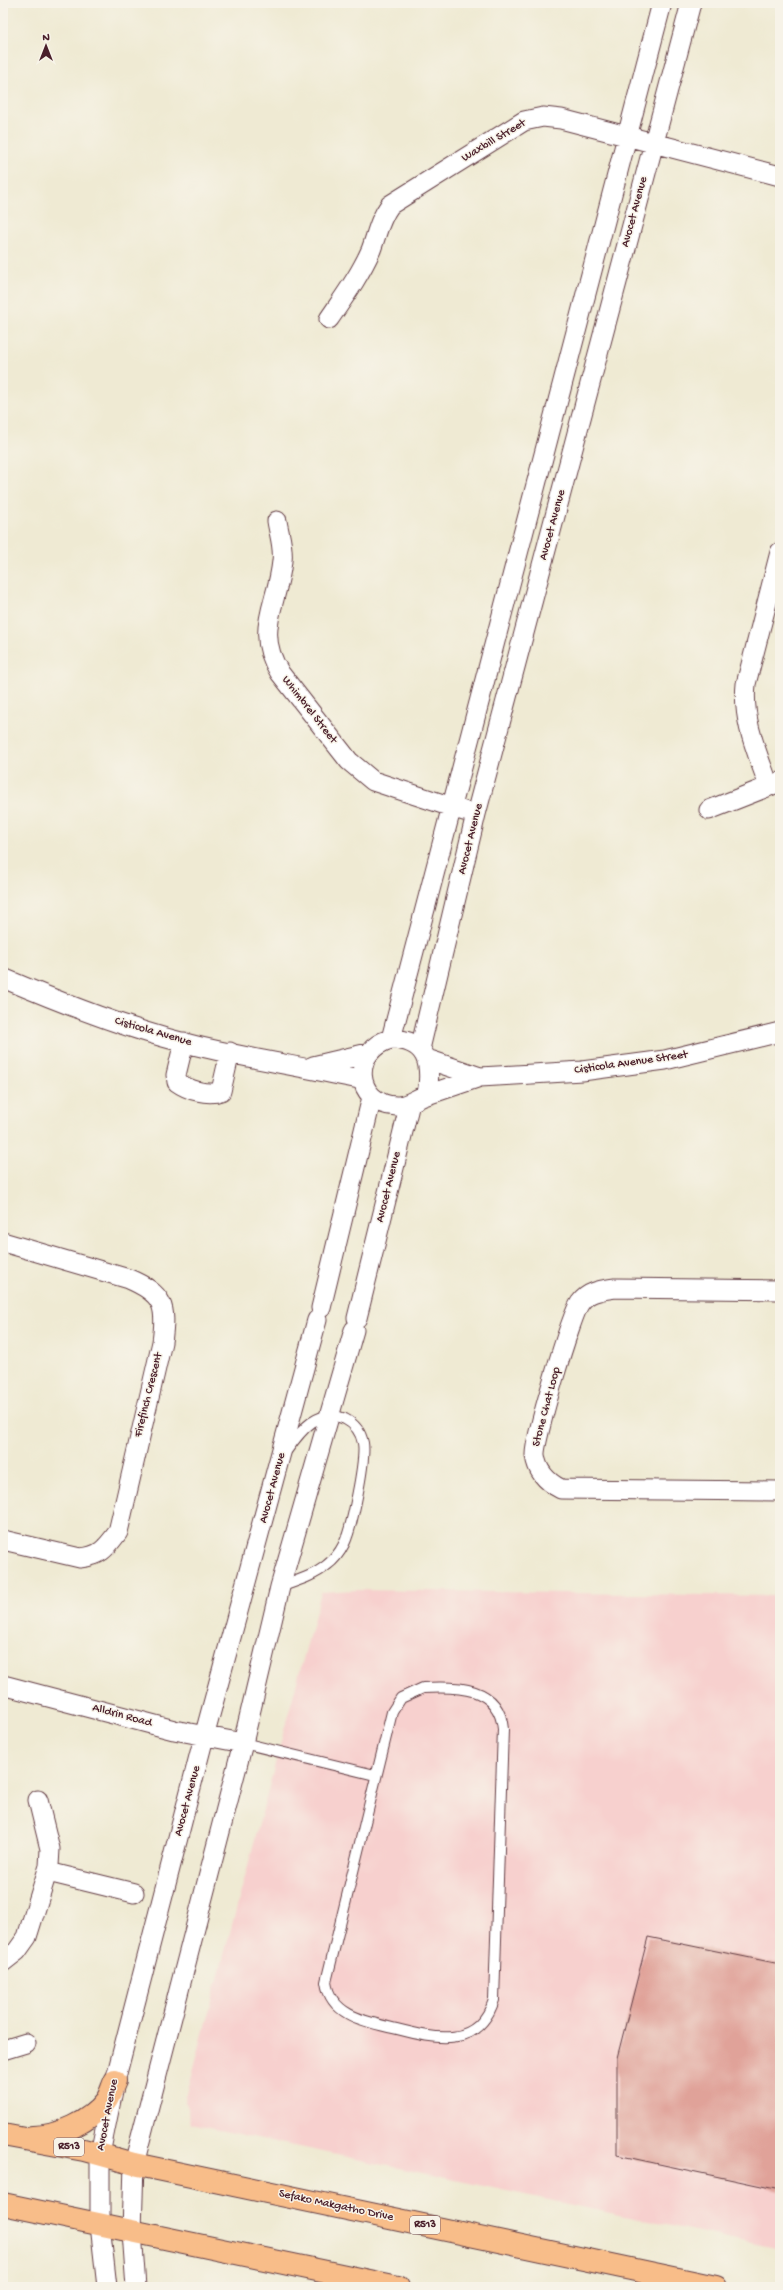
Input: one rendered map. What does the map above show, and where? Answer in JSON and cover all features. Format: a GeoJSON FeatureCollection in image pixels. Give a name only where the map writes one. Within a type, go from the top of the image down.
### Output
{"type":"FeatureCollection","features":[{"type":"Feature","properties":{"kind":"main road"},"geometry":{"type":"LineString","coordinates":[[3,2135],[35,2137],[55,2132],[78,2123],[96,2111],[107,2100],[115,2081]]}},
{"type":"Feature","properties":{"kind":"main road","name":"Sefako Makgatho Drive"},"geometry":{"type":"LineString","coordinates":[[3,2135],[100,2154],[134,2164],[716,2287]]}},
{"type":"Feature","properties":{"kind":"main road"},"geometry":{"type":"LineString","coordinates":[[3,2204],[398,2287]]}},
{"type":"Feature","properties":{"kind":"street"},"geometry":{"type":"LineString","coordinates":[[391,1039],[662,3]]}},
{"type":"Feature","properties":{"kind":"street","name":"Avocet Avenue"},"geometry":{"type":"LineString","coordinates":[[424,1054],[476,814],[691,3]]}},
{"type":"Feature","properties":{"kind":"street","name":"Waxbill Street"},"geometry":{"type":"LineString","coordinates":[[329,319],[355,281],[371,250],[380,220],[390,205],[524,121],[543,117],[561,119],[780,176]]}},
{"type":"Feature","properties":{"kind":"street","name":"Whimbrel Street"},"geometry":{"type":"LineString","coordinates":[[277,521],[283,560],[268,622],[267,636],[268,648],[274,664],[349,761],[361,773],[373,781],[452,808],[476,814]]}},
{"type":"Feature","properties":{"kind":"street"},"geometry":{"type":"LineString","coordinates":[[709,810],[775,784],[748,726],[744,700],[746,684],[780,552]]}},
{"type":"Feature","properties":{"kind":"street","name":"Cisticola Avenue"},"geometry":{"type":"LineString","coordinates":[[3,978],[67,1004],[146,1032],[184,1042],[308,1067],[363,1080]]}},
{"type":"Feature","properties":{"kind":"street","name":"Cisticola Avenue Street"},"geometry":{"type":"LineString","coordinates":[[427,1095],[480,1077],[582,1071],[665,1060],[780,1032]]}},
{"type":"Feature","properties":{"kind":"street"},"geometry":{"type":"LineString","coordinates":[[391,1039],[412,1043],[424,1054],[430,1078],[427,1095],[410,1103],[397,1106],[384,1104],[372,1097],[366,1089],[363,1080],[363,1066],[368,1053],[382,1041],[391,1039]]}},
{"type":"Feature","properties":{"kind":"street"},"geometry":{"type":"LineString","coordinates":[[184,1042],[176,1075],[177,1082],[183,1086],[210,1094],[221,1091],[230,1052]]}},
{"type":"Feature","properties":{"kind":"street","name":"Cisticola Avenue"},"geometry":{"type":"LineString","coordinates":[[308,1067],[368,1053]]}},
{"type":"Feature","properties":{"kind":"street","name":"Cisticola Avenue Street"},"geometry":{"type":"LineString","coordinates":[[424,1054],[480,1077]]}},
{"type":"Feature","properties":{"kind":"street","name":"Avocet Avenue"},"geometry":{"type":"LineString","coordinates":[[108,2287],[100,2225],[100,2154],[115,2081],[204,1737],[281,1459],[319,1314],[372,1097]]}},
{"type":"Feature","properties":{"kind":"street","name":"Avocet Avenue"},"geometry":{"type":"LineString","coordinates":[[136,2287],[132,2232],[134,2164],[243,1743],[280,1587],[328,1415],[356,1324],[410,1103]]}},
{"type":"Feature","properties":{"kind":"street","name":"Firefinch Crescent"},"geometry":{"type":"LineString","coordinates":[[3,1242],[129,1279],[148,1287],[155,1293],[164,1306],[165,1323],[162,1342],[118,1532],[109,1544],[93,1556],[80,1558],[3,1540]]}},
{"type":"Feature","properties":{"kind":"street","name":"Stone Chat Loop"},"geometry":{"type":"LineString","coordinates":[[780,1290],[615,1288],[600,1290],[587,1296],[579,1303],[571,1323],[538,1434],[535,1454],[543,1477],[561,1489],[780,1491]]}},
{"type":"Feature","properties":{"kind":"street","name":"Alldrin Road"},"geometry":{"type":"LineString","coordinates":[[3,1685],[204,1737],[243,1743]]}},
{"type":"Feature","properties":{"kind":"street"},"geometry":{"type":"LineString","coordinates":[[3,1962],[17,1951],[27,1937],[48,1872],[50,1849],[38,1800]]}},
{"type":"Feature","properties":{"kind":"street"},"geometry":{"type":"LineString","coordinates":[[48,1872],[134,1893]]}},
{"type":"Feature","properties":{"kind":"street"},"geometry":{"type":"LineString","coordinates":[[3,2050],[26,2043]]}},
{"type":"Feature","properties":{"kind":"lane"},"geometry":{"type":"LineString","coordinates":[[280,1587],[327,1566],[337,1555],[346,1540],[362,1468],[363,1445],[360,1434],[351,1422],[328,1415],[314,1421],[303,1429],[281,1459]]}},
{"type":"Feature","properties":{"kind":"lane"},"geometry":{"type":"LineString","coordinates":[[428,1688],[469,1690],[488,1698],[499,1711],[503,1728],[496,1986],[492,2006],[486,2018],[478,2026],[462,2035],[449,2038],[429,2038],[366,2022],[345,2012],[328,1994],[326,1982],[328,1969],[375,1775],[392,1712],[397,1702],[409,1693],[428,1688]]}},
{"type":"Feature","properties":{"kind":"lane"},"geometry":{"type":"LineString","coordinates":[[243,1743],[375,1775]]}},
{"type":"Feature","properties":{"kind":"shaded area"},"geometry":{"type":"Polygon","coordinates":[[[355,1590],[780,1596],[780,2249],[191,2124],[185,2101],[321,1592],[355,1590]]]}},
{"type":"Feature","properties":{"kind":"building"},"geometry":{"type":"Polygon","coordinates":[[[648,1937],[780,1964],[780,2190],[617,2155],[617,2058],[648,1937]]]}}]}
